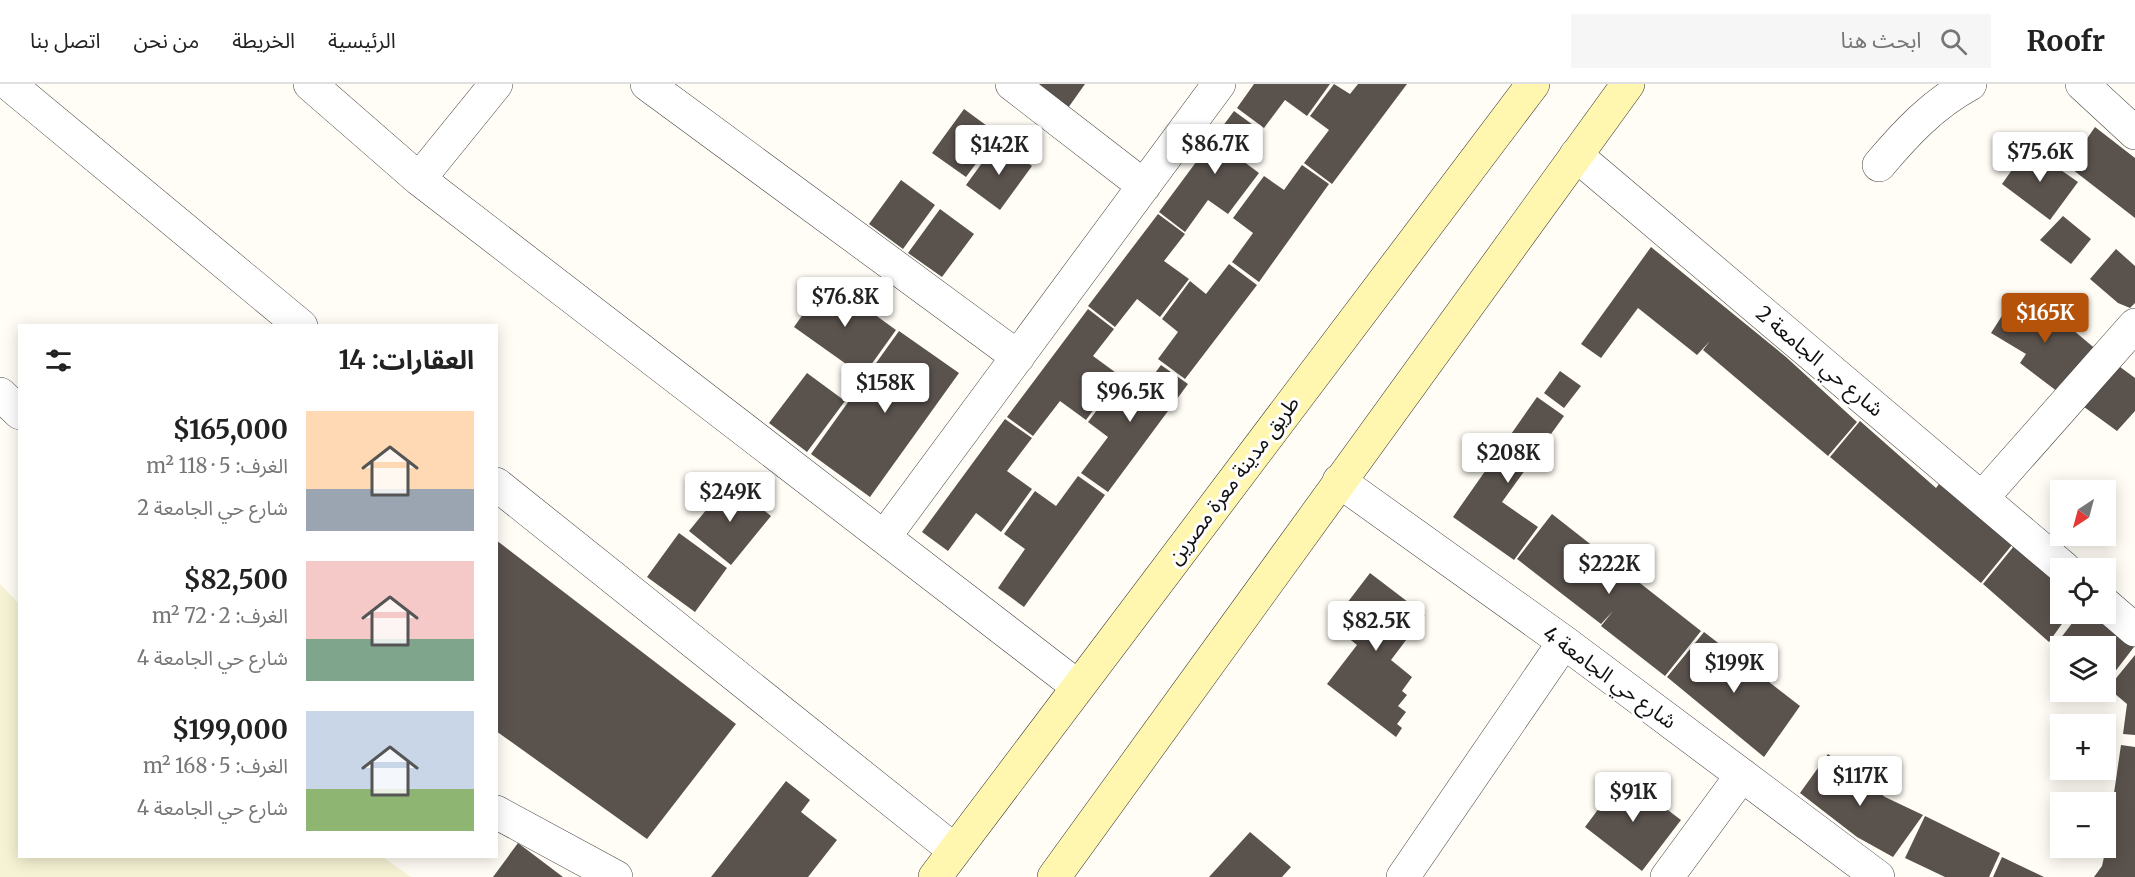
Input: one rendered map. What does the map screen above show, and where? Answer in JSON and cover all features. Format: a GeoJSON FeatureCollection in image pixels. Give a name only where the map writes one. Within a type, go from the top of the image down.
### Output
{"type":"FeatureCollection","features":[{"type":"Feature","properties":{"kind":"main road","name":"طريق مدينة معرة مصرين"},"geometry":{"type":"LineString","coordinates":[[935,877],[1533,84]]}},
{"type":"Feature","properties":{"kind":"main road"},"geometry":{"type":"LineString","coordinates":[[1054,877],[1628,84]]}},
{"type":"Feature","properties":{"kind":"street"},"geometry":{"type":"LineString","coordinates":[[9,84],[299,324]]}},
{"type":"Feature","properties":{"kind":"street"},"geometry":{"type":"LineString","coordinates":[[310,84],[419,179],[1077,686]]}},
{"type":"Feature","properties":{"kind":"street"},"geometry":{"type":"LineString","coordinates":[[419,179],[496,84]]}},
{"type":"Feature","properties":{"kind":"street"},"geometry":{"type":"LineString","coordinates":[[647,84],[1017,357]]}},
{"type":"Feature","properties":{"kind":"street"},"geometry":{"type":"LineString","coordinates":[[1012,84],[1144,186]]}},
{"type":"Feature","properties":{"kind":"street"},"geometry":{"type":"LineString","coordinates":[[885,536],[1219,84]]}},
{"type":"Feature","properties":{"kind":"street"},"geometry":{"type":"LineString","coordinates":[[1879,165],[1902,137],[1928,112],[1970,84]]}},
{"type":"Feature","properties":{"kind":"street"},"geometry":{"type":"LineString","coordinates":[[2082,84],[2135,133]]}},
{"type":"Feature","properties":{"kind":"street","name":"شارع حي الجامعة 2"},"geometry":{"type":"LineString","coordinates":[[1576,155],[2052,558]]}},
{"type":"Feature","properties":{"kind":"street"},"geometry":{"type":"LineString","coordinates":[[1982,498],[2135,325]]}},
{"type":"Feature","properties":{"kind":"street"},"geometry":{"type":"LineString","coordinates":[[0,394],[18,411]]}},
{"type":"Feature","properties":{"kind":"street","name":"شارع حي الجامعة 4"},"geometry":{"type":"LineString","coordinates":[[1339,482],[1564,642],[1878,877]]}},
{"type":"Feature","properties":{"kind":"street"},"geometry":{"type":"LineString","coordinates":[[498,486],[954,850]]}},
{"type":"Feature","properties":{"kind":"street"},"geometry":{"type":"LineString","coordinates":[[2116,614],[2135,630]]}},
{"type":"Feature","properties":{"kind":"street"},"geometry":{"type":"LineString","coordinates":[[1403,877],[1564,642]]}},
{"type":"Feature","properties":{"kind":"street"},"geometry":{"type":"LineString","coordinates":[[1667,877],[1742,775]]}},
{"type":"Feature","properties":{"kind":"street"},"geometry":{"type":"LineString","coordinates":[[498,813],[616,877]]}},
{"type":"Feature","properties":{"kind":"shaded area"},"geometry":{"type":"Polygon","coordinates":[[[0,584],[18,603],[18,858],[384,858],[411,877],[0,877],[0,584]]]}},
{"type":"Feature","properties":{"kind":"building"},"geometry":{"type":"Polygon","coordinates":[[[1040,84],[1085,84],[1068,108],[1038,87],[1040,84]]]}},
{"type":"Feature","properties":{"kind":"building"},"geometry":{"type":"Polygon","coordinates":[[[1254,84],[1330,84],[1307,116],[1285,100],[1264,128],[1237,108],[1254,84]]]}},
{"type":"Feature","properties":{"kind":"building"},"geometry":{"type":"Polygon","coordinates":[[[1334,84],[1350,94],[1358,84],[1407,84],[1332,184],[1304,163],[1329,130],[1310,116],[1334,84]]]}},
{"type":"Feature","properties":{"kind":"building"},"geometry":{"type":"Polygon","coordinates":[[[964,109],[998,134],[966,177],[932,153],[964,109]]]}},
{"type":"Feature","properties":{"kind":"building"},"geometry":{"type":"Polygon","coordinates":[[[1234,111],[1260,130],[1239,158],[1259,173],[1228,214],[1208,200],[1185,232],[1159,212],[1234,111]]]}},
{"type":"Feature","properties":{"kind":"building"},"geometry":{"type":"Polygon","coordinates":[[[2095,127],[2135,158],[2135,218],[2068,166],[2095,127]]]}},
{"type":"Feature","properties":{"kind":"building"},"geometry":{"type":"Polygon","coordinates":[[[998,141],[1032,166],[1000,210],[966,185],[998,141]]]}},
{"type":"Feature","properties":{"kind":"building"},"geometry":{"type":"Polygon","coordinates":[[[2028,147],[2078,182],[2050,220],[2002,184],[2028,147]]]}},
{"type":"Feature","properties":{"kind":"building"},"geometry":{"type":"Polygon","coordinates":[[[1302,165],[1329,184],[1259,282],[1232,262],[1253,233],[1233,218],[1264,176],[1284,190],[1302,165]]]}},
{"type":"Feature","properties":{"kind":"building"},"geometry":{"type":"Polygon","coordinates":[[[901,180],[935,205],[903,249],[869,224],[901,180]]]}},
{"type":"Feature","properties":{"kind":"building"},"geometry":{"type":"Polygon","coordinates":[[[940,209],[974,234],[942,277],[908,253],[940,209]]]}},
{"type":"Feature","properties":{"kind":"building"},"geometry":{"type":"Polygon","coordinates":[[[1158,214],[1185,234],[1164,261],[1189,279],[1160,317],[1137,299],[1115,327],[1088,306],[1158,214]]]}},
{"type":"Feature","properties":{"kind":"building"},"geometry":{"type":"Polygon","coordinates":[[[2063,216],[2091,239],[2071,264],[2040,240],[2063,216]]]}},
{"type":"Feature","properties":{"kind":"building"},"geometry":{"type":"Polygon","coordinates":[[[1651,247],[1786,357],[1857,422],[1828,456],[1703,350],[1710,341],[1697,355],[1638,308],[1601,358],[1581,344],[1651,247]]]}},
{"type":"Feature","properties":{"kind":"building"},"geometry":{"type":"Polygon","coordinates":[[[2116,249],[2135,266],[2135,303],[2130,308],[2118,303],[2090,279],[2116,249]]]}},
{"type":"Feature","properties":{"kind":"building"},"geometry":{"type":"Polygon","coordinates":[[[1229,264],[1257,285],[1185,379],[1158,359],[1178,332],[1162,319],[1190,281],[1206,294],[1229,264]]]}},
{"type":"Feature","properties":{"kind":"building"},"geometry":{"type":"Polygon","coordinates":[[[827,280],[896,330],[863,376],[794,327],[827,280]]]}},
{"type":"Feature","properties":{"kind":"building"},"geometry":{"type":"Polygon","coordinates":[[[2016,294],[2051,320],[2054,314],[2098,351],[2062,395],[2020,363],[2026,354],[1991,333],[2016,294]]]}},
{"type":"Feature","properties":{"kind":"building"},"geometry":{"type":"Polygon","coordinates":[[[1088,309],[1114,329],[1093,356],[1119,375],[1086,420],[1060,401],[1033,436],[1007,417],[1088,309]]]}},
{"type":"Feature","properties":{"kind":"building"},"geometry":{"type":"Polygon","coordinates":[[[899,331],[959,373],[870,497],[811,454],[899,331]]]}},
{"type":"Feature","properties":{"kind":"building"},"geometry":{"type":"Polygon","coordinates":[[[2112,361],[2135,378],[2135,411],[2117,431],[2080,404],[2112,361]]]}},
{"type":"Feature","properties":{"kind":"building"},"geometry":{"type":"Polygon","coordinates":[[[1161,365],[1188,384],[1108,492],[1081,473],[1108,437],[1088,422],[1121,378],[1141,392],[1161,365]]]}},
{"type":"Feature","properties":{"kind":"building"},"geometry":{"type":"Polygon","coordinates":[[[1560,371],[1581,386],[1564,408],[1544,393],[1560,371]]]}},
{"type":"Feature","properties":{"kind":"building"},"geometry":{"type":"Polygon","coordinates":[[[807,373],[845,401],[807,452],[769,423],[807,373]]]}},
{"type":"Feature","properties":{"kind":"building"},"geometry":{"type":"Polygon","coordinates":[[[1537,397],[1564,416],[1502,502],[1538,527],[1514,560],[1453,517],[1537,397]]]}},
{"type":"Feature","properties":{"kind":"building"},"geometry":{"type":"Polygon","coordinates":[[[1005,419],[1032,438],[1007,471],[1032,489],[1001,532],[976,513],[948,551],[922,532],[1005,419]]]}},
{"type":"Feature","properties":{"kind":"building"},"geometry":{"type":"Polygon","coordinates":[[[1860,421],[1936,488],[1939,484],[2012,545],[1981,583],[1830,457],[1860,421]]]}},
{"type":"Feature","properties":{"kind":"building"},"geometry":{"type":"Polygon","coordinates":[[[1078,476],[1105,495],[1024,607],[998,588],[1025,549],[1004,534],[1035,491],[1056,506],[1078,476]]]}},
{"type":"Feature","properties":{"kind":"building"},"geometry":{"type":"Polygon","coordinates":[[[729,482],[771,516],[731,565],[689,531],[729,482]]]}},
{"type":"Feature","properties":{"kind":"building"},"geometry":{"type":"Polygon","coordinates":[[[1552,514],[1701,631],[1665,676],[1601,626],[1613,611],[1601,624],[1517,559],[1552,514]]]}},
{"type":"Feature","properties":{"kind":"building"},"geometry":{"type":"Polygon","coordinates":[[[679,533],[727,568],[695,612],[647,577],[679,533]]]}},
{"type":"Feature","properties":{"kind":"building"},"geometry":{"type":"Polygon","coordinates":[[[498,542],[736,724],[647,839],[498,732],[498,542]]]}},
{"type":"Feature","properties":{"kind":"building"},"geometry":{"type":"Polygon","coordinates":[[[2014,546],[2050,577],[2050,624],[2062,624],[2053,636],[2050,636],[2049,642],[1983,584],[2014,546]]]}},
{"type":"Feature","properties":{"kind":"building"},"geometry":{"type":"Polygon","coordinates":[[[1370,573],[1425,615],[1391,660],[1412,677],[1402,691],[1407,695],[1398,706],[1406,712],[1397,724],[1402,728],[1396,737],[1327,684],[1357,645],[1331,624],[1370,573]]]}},
{"type":"Feature","properties":{"kind":"building"},"geometry":{"type":"Polygon","coordinates":[[[2071,624],[2103,624],[2134,647],[2116,670],[2116,636],[2062,636],[2071,624]]]}},
{"type":"Feature","properties":{"kind":"building"},"geometry":{"type":"Polygon","coordinates":[[[1704,632],[1800,706],[1764,757],[1667,677],[1704,632]]]}},
{"type":"Feature","properties":{"kind":"building"},"geometry":{"type":"Polygon","coordinates":[[[2135,655],[2135,735],[2123,734],[2127,704],[2116,695],[2116,678],[2135,655]]]}},
{"type":"Feature","properties":{"kind":"building"},"geometry":{"type":"Polygon","coordinates":[[[2121,745],[2135,747],[2135,877],[2094,877],[2102,866],[2104,858],[2116,858],[2116,792],[2114,792],[2121,745]]]}},
{"type":"Feature","properties":{"kind":"building"},"geometry":{"type":"Polygon","coordinates":[[[1828,754],[1885,797],[1923,815],[1893,857],[1857,837],[1800,793],[1828,754]]]}},
{"type":"Feature","properties":{"kind":"building"},"geometry":{"type":"Polygon","coordinates":[[[1623,776],[1681,820],[1642,871],[1585,827],[1623,776]]]}},
{"type":"Feature","properties":{"kind":"building"},"geometry":{"type":"Polygon","coordinates":[[[786,781],[810,800],[801,812],[837,840],[808,877],[711,877],[786,781]]]}},
{"type":"Feature","properties":{"kind":"building"},"geometry":{"type":"Polygon","coordinates":[[[1925,816],[2000,853],[1989,877],[1945,877],[1905,858],[1925,816]]]}},
{"type":"Feature","properties":{"kind":"building"},"geometry":{"type":"Polygon","coordinates":[[[1250,832],[1291,867],[1282,877],[1209,877],[1250,832]]]}},
{"type":"Feature","properties":{"kind":"building"},"geometry":{"type":"Polygon","coordinates":[[[518,843],[563,877],[493,877],[518,843]]]}},
{"type":"Feature","properties":{"kind":"building"},"geometry":{"type":"Polygon","coordinates":[[[2002,857],[2044,877],[1993,877],[2002,857]]]}}]}
